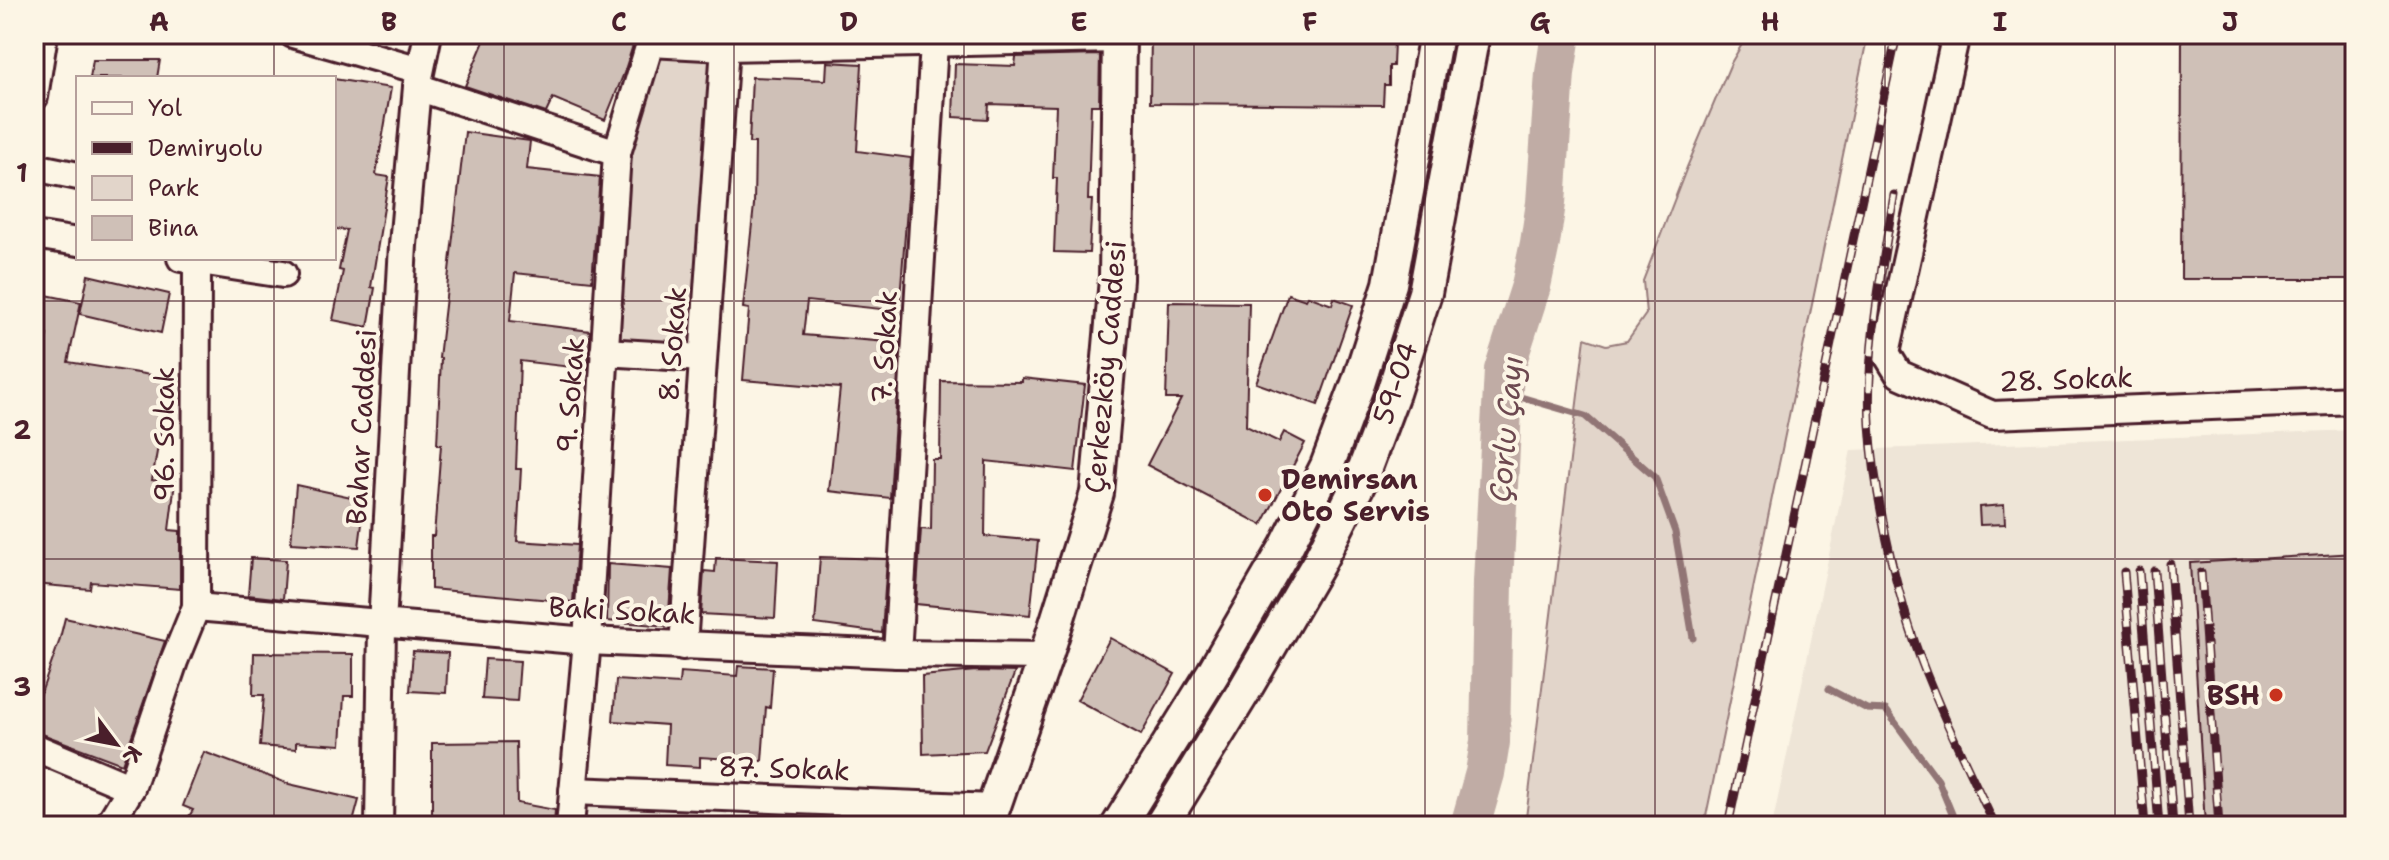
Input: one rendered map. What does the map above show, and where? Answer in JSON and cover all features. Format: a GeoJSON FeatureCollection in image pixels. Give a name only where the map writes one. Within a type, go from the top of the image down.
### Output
{"type":"FeatureCollection","features":[{"type":"Feature","properties":{"kind":"main road","name":"59-04"},"geometry":{"type":"LineString","coordinates":[[1118,826],[1213,673],[1286,547],[1327,466],[1359,381],[1390,284],[1436,34]]}},
{"type":"Feature","properties":{"kind":"main road","name":"59-04"},"geometry":{"type":"LineString","coordinates":[[1161,826],[1318,564],[1360,481],[1393,393],[1425,293],[1473,34]]}},
{"type":"Feature","properties":{"kind":"main road","name":"Çerkezköy Caddesi"},"geometry":{"type":"LineString","coordinates":[[990,817],[1046,656],[1097,493],[1116,279],[1119,37]]}},
{"type":"Feature","properties":{"kind":"street"},"geometry":{"type":"LineString","coordinates":[[34,97],[44,34]]}},
{"type":"Feature","properties":{"kind":"street"},"geometry":{"type":"LineString","coordinates":[[293,34],[617,153]]}},
{"type":"Feature","properties":{"kind":"street","name":"Bahar Caddesi"},"geometry":{"type":"LineString","coordinates":[[379,826],[382,625],[403,245],[419,78],[428,34]]}},
{"type":"Feature","properties":{"kind":"street","name":"28. Sokak"},"geometry":{"type":"LineString","coordinates":[[1956,34],[1886,353],[1899,374],[1992,415],[2355,400]]}},
{"type":"Feature","properties":{"kind":"street"},"geometry":{"type":"LineString","coordinates":[[652,38],[725,47],[805,40],[934,43],[1119,37]]}},
{"type":"Feature","properties":{"kind":"street","name":"9. Sokak"},"geometry":{"type":"LineString","coordinates":[[570,826],[587,641],[617,153],[652,38]]}},
{"type":"Feature","properties":{"kind":"street","name":"7. Sokak"},"geometry":{"type":"LineString","coordinates":[[897,654],[934,43]]}},
{"type":"Feature","properties":{"kind":"street","name":"8. Sokak"},"geometry":{"type":"LineString","coordinates":[[683,646],[725,47]]}},
{"type":"Feature","properties":{"kind":"street"},"geometry":{"type":"LineString","coordinates":[[34,167],[76,176]]}},
{"type":"Feature","properties":{"kind":"street"},"geometry":{"type":"LineString","coordinates":[[34,235],[76,242]]}},
{"type":"Feature","properties":{"kind":"street","name":"96. Sokak"},"geometry":{"type":"LineString","coordinates":[[189,260],[196,607]]}},
{"type":"Feature","properties":{"kind":"street"},"geometry":{"type":"LineString","coordinates":[[202,260],[277,266]]}},
{"type":"Feature","properties":{"kind":"street"},"geometry":{"type":"LineString","coordinates":[[604,352],[703,358]]}},
{"type":"Feature","properties":{"kind":"street"},"geometry":{"type":"LineString","coordinates":[[108,826],[131,788],[174,661],[196,607]]}},
{"type":"Feature","properties":{"kind":"street","name":"Baki Sokak"},"geometry":{"type":"LineString","coordinates":[[196,607],[587,641],[897,654],[1046,656]]}},
{"type":"Feature","properties":{"kind":"street"},"geometry":{"type":"LineString","coordinates":[[34,747],[131,788]]}},
{"type":"Feature","properties":{"kind":"street","name":"87. Sokak"},"geometry":{"type":"LineString","coordinates":[[573,791],[990,817]]}},
{"type":"Feature","properties":{"kind":"shaded area"},"geometry":{"type":"Polygon","coordinates":[[[2355,430],[2355,826],[1772,826],[1851,450],[2355,430]]]}},
{"type":"Feature","properties":{"kind":"shaded area"},"geometry":{"type":"Polygon","coordinates":[[[572,805],[833,822],[832,826],[570,826],[572,805]]]}},
{"type":"Feature","properties":{"kind":"green space"},"geometry":{"type":"Polygon","coordinates":[[[1748,34],[1868,34],[1704,826],[1525,826],[1585,338],[1606,345],[1627,341],[1646,314],[1643,281],[1731,63],[1748,34]]]}},
{"type":"Feature","properties":{"kind":"green space"},"geometry":{"type":"Polygon","coordinates":[[[654,48],[720,52],[699,353],[613,347],[623,152],[654,48]]]}},
{"type":"Feature","properties":{"kind":"green space"},"geometry":{"type":"Polygon","coordinates":[[[961,818],[959,826],[832,826],[833,822],[961,818]]]}},
{"type":"Feature","properties":{"kind":"building"},"geometry":{"type":"Polygon","coordinates":[[[487,34],[615,34],[634,42],[605,120],[553,98],[546,113],[465,86],[487,34]]]}},
{"type":"Feature","properties":{"kind":"building"},"geometry":{"type":"Polygon","coordinates":[[[1151,34],[1394,41],[1393,66],[1389,66],[1389,85],[1384,85],[1383,105],[1150,103],[1151,34]]]}},
{"type":"Feature","properties":{"kind":"building"},"geometry":{"type":"Polygon","coordinates":[[[2182,34],[2355,34],[2355,279],[2181,279],[2182,34]]]}},
{"type":"Feature","properties":{"kind":"building"},"geometry":{"type":"Polygon","coordinates":[[[1100,55],[1099,105],[1091,105],[1089,253],[1054,252],[1056,106],[989,104],[988,119],[953,117],[955,64],[1015,66],[1016,57],[1100,55]]]}},
{"type":"Feature","properties":{"kind":"building"},"geometry":{"type":"Polygon","coordinates":[[[93,60],[160,60],[157,76],[90,76],[93,60]]]}},
{"type":"Feature","properties":{"kind":"building"},"geometry":{"type":"Polygon","coordinates":[[[827,62],[862,64],[857,151],[911,158],[899,311],[807,301],[803,335],[900,343],[890,498],[829,491],[840,388],[743,380],[749,309],[743,308],[754,205],[755,143],[749,143],[752,77],[826,80],[827,62]]]}},
{"type":"Feature","properties":{"kind":"building"},"geometry":{"type":"Polygon","coordinates":[[[336,79],[391,88],[376,175],[389,177],[371,287],[375,288],[368,327],[333,320],[347,230],[336,229],[336,79]]]}},
{"type":"Feature","properties":{"kind":"building"},"geometry":{"type":"Polygon","coordinates":[[[465,132],[530,141],[527,169],[600,177],[592,281],[515,273],[510,321],[590,331],[588,369],[520,361],[516,469],[521,469],[517,541],[577,545],[573,602],[431,589],[431,536],[434,536],[441,445],[437,445],[439,358],[465,132]]]}},
{"type":"Feature","properties":{"kind":"building"},"geometry":{"type":"Polygon","coordinates":[[[88,275],[169,294],[161,333],[80,314],[88,275]]]}},
{"type":"Feature","properties":{"kind":"building"},"geometry":{"type":"Polygon","coordinates":[[[1288,294],[1306,300],[1308,296],[1332,305],[1334,298],[1353,305],[1318,405],[1256,383],[1288,294]]]}},
{"type":"Feature","properties":{"kind":"building"},"geometry":{"type":"Polygon","coordinates":[[[46,295],[81,302],[68,362],[170,378],[152,480],[175,482],[169,530],[180,531],[180,589],[91,582],[90,589],[34,584],[34,413],[47,335],[38,334],[46,295]]]}},
{"type":"Feature","properties":{"kind":"building"},"geometry":{"type":"Polygon","coordinates":[[[1169,302],[1249,303],[1246,426],[1279,442],[1284,432],[1305,443],[1262,525],[1147,465],[1181,399],[1166,399],[1169,302]]]}},
{"type":"Feature","properties":{"kind":"building"},"geometry":{"type":"Polygon","coordinates":[[[1022,378],[1085,385],[1075,471],[986,461],[985,536],[1038,541],[1030,615],[916,604],[921,529],[931,530],[932,459],[940,459],[941,381],[1022,382],[1022,378]]]}},
{"type":"Feature","properties":{"kind":"building"},"geometry":{"type":"Polygon","coordinates":[[[296,485],[365,500],[359,547],[291,543],[296,485]]]}},
{"type":"Feature","properties":{"kind":"building"},"geometry":{"type":"Polygon","coordinates":[[[2004,505],[2005,524],[1980,525],[1979,507],[2004,505]]]}},
{"type":"Feature","properties":{"kind":"building","name":"BSH"},"geometry":{"type":"Polygon","coordinates":[[[2355,553],[2355,826],[2205,826],[2190,563],[2355,553]]]}},
{"type":"Feature","properties":{"kind":"building"},"geometry":{"type":"Polygon","coordinates":[[[820,557],[887,559],[882,633],[815,624],[820,557]]]}},
{"type":"Feature","properties":{"kind":"building"},"geometry":{"type":"Polygon","coordinates":[[[251,558],[286,560],[283,599],[248,595],[251,558]]]}},
{"type":"Feature","properties":{"kind":"building"},"geometry":{"type":"Polygon","coordinates":[[[716,558],[778,561],[775,618],[701,614],[704,571],[715,572],[716,558]]]}},
{"type":"Feature","properties":{"kind":"building"},"geometry":{"type":"Polygon","coordinates":[[[608,564],[672,569],[668,626],[607,621],[608,564]]]}},
{"type":"Feature","properties":{"kind":"building"},"geometry":{"type":"Polygon","coordinates":[[[65,618],[165,641],[122,764],[34,731],[34,713],[65,618]]]}},
{"type":"Feature","properties":{"kind":"building"},"geometry":{"type":"Polygon","coordinates":[[[1110,638],[1175,674],[1141,735],[1077,700],[1110,638]]]}},
{"type":"Feature","properties":{"kind":"building"},"geometry":{"type":"Polygon","coordinates":[[[413,651],[448,653],[446,693],[410,691],[413,651]]]}},
{"type":"Feature","properties":{"kind":"building"},"geometry":{"type":"Polygon","coordinates":[[[254,653],[353,654],[353,696],[344,696],[341,745],[296,742],[296,749],[260,746],[264,695],[253,695],[254,653]]]}},
{"type":"Feature","properties":{"kind":"building"},"geometry":{"type":"Polygon","coordinates":[[[485,659],[520,661],[517,701],[482,699],[485,659]]]}},
{"type":"Feature","properties":{"kind":"building"},"geometry":{"type":"Polygon","coordinates":[[[738,666],[773,668],[762,761],[700,757],[700,767],[665,765],[667,725],[613,721],[616,680],[679,684],[680,672],[737,676],[738,666]]]}},
{"type":"Feature","properties":{"kind":"building"},"geometry":{"type":"Polygon","coordinates":[[[976,671],[1015,672],[985,751],[923,754],[922,676],[976,671]]]}},
{"type":"Feature","properties":{"kind":"building"},"geometry":{"type":"Polygon","coordinates":[[[516,742],[517,803],[555,810],[554,826],[432,826],[432,743],[516,742]]]}},
{"type":"Feature","properties":{"kind":"building"},"geometry":{"type":"Polygon","coordinates":[[[204,752],[289,784],[359,800],[352,826],[183,826],[193,810],[183,806],[204,752]]]}},
{"type":"Feature","properties":{"kind":"waterway","name":"Çorlu Çayı"},"geometry":{"type":"LineString","coordinates":[[1470,826],[1490,742],[1493,582],[1504,370],[1531,286],[1540,243],[1561,34]]}},
{"type":"Feature","properties":{"kind":"waterway"},"geometry":{"type":"LineString","coordinates":[[1503,392],[1585,416],[1655,477],[1675,532],[1693,638]]}},
{"type":"Feature","properties":{"kind":"waterway"},"geometry":{"type":"LineString","coordinates":[[1829,689],[1867,709],[1886,710],[1938,780],[1957,826]]}},
{"type":"Feature","properties":{"kind":"railway"},"geometry":{"type":"LineString","coordinates":[[1728,826],[1897,34]]}},
{"type":"Feature","properties":{"kind":"railway"},"geometry":{"type":"LineString","coordinates":[[1894,195],[1870,366],[1870,424],[1877,489],[1891,558],[1920,658],[1995,826]]}},
{"type":"Feature","properties":{"kind":"railway"},"geometry":{"type":"LineString","coordinates":[[2170,564],[2189,826]]}},
{"type":"Feature","properties":{"kind":"railway"},"geometry":{"type":"LineString","coordinates":[[2139,571],[2159,826]]}},
{"type":"Feature","properties":{"kind":"railway"},"geometry":{"type":"LineString","coordinates":[[2154,571],[2173,826]]}},
{"type":"Feature","properties":{"kind":"railway"},"geometry":{"type":"LineString","coordinates":[[2124,572],[2145,826]]}},
{"type":"Feature","properties":{"kind":"railway"},"geometry":{"type":"LineString","coordinates":[[2201,573],[2219,826]]}},
{"type":"Feature","properties":{"kind":"place","name":"Demirsan Oto Servis"},"geometry":{"type":"Point","coordinates":[1265,495]}},
{"type":"Feature","properties":{"kind":"place","name":"BSH"},"geometry":{"type":"Point","coordinates":[2276,695]}}]}
